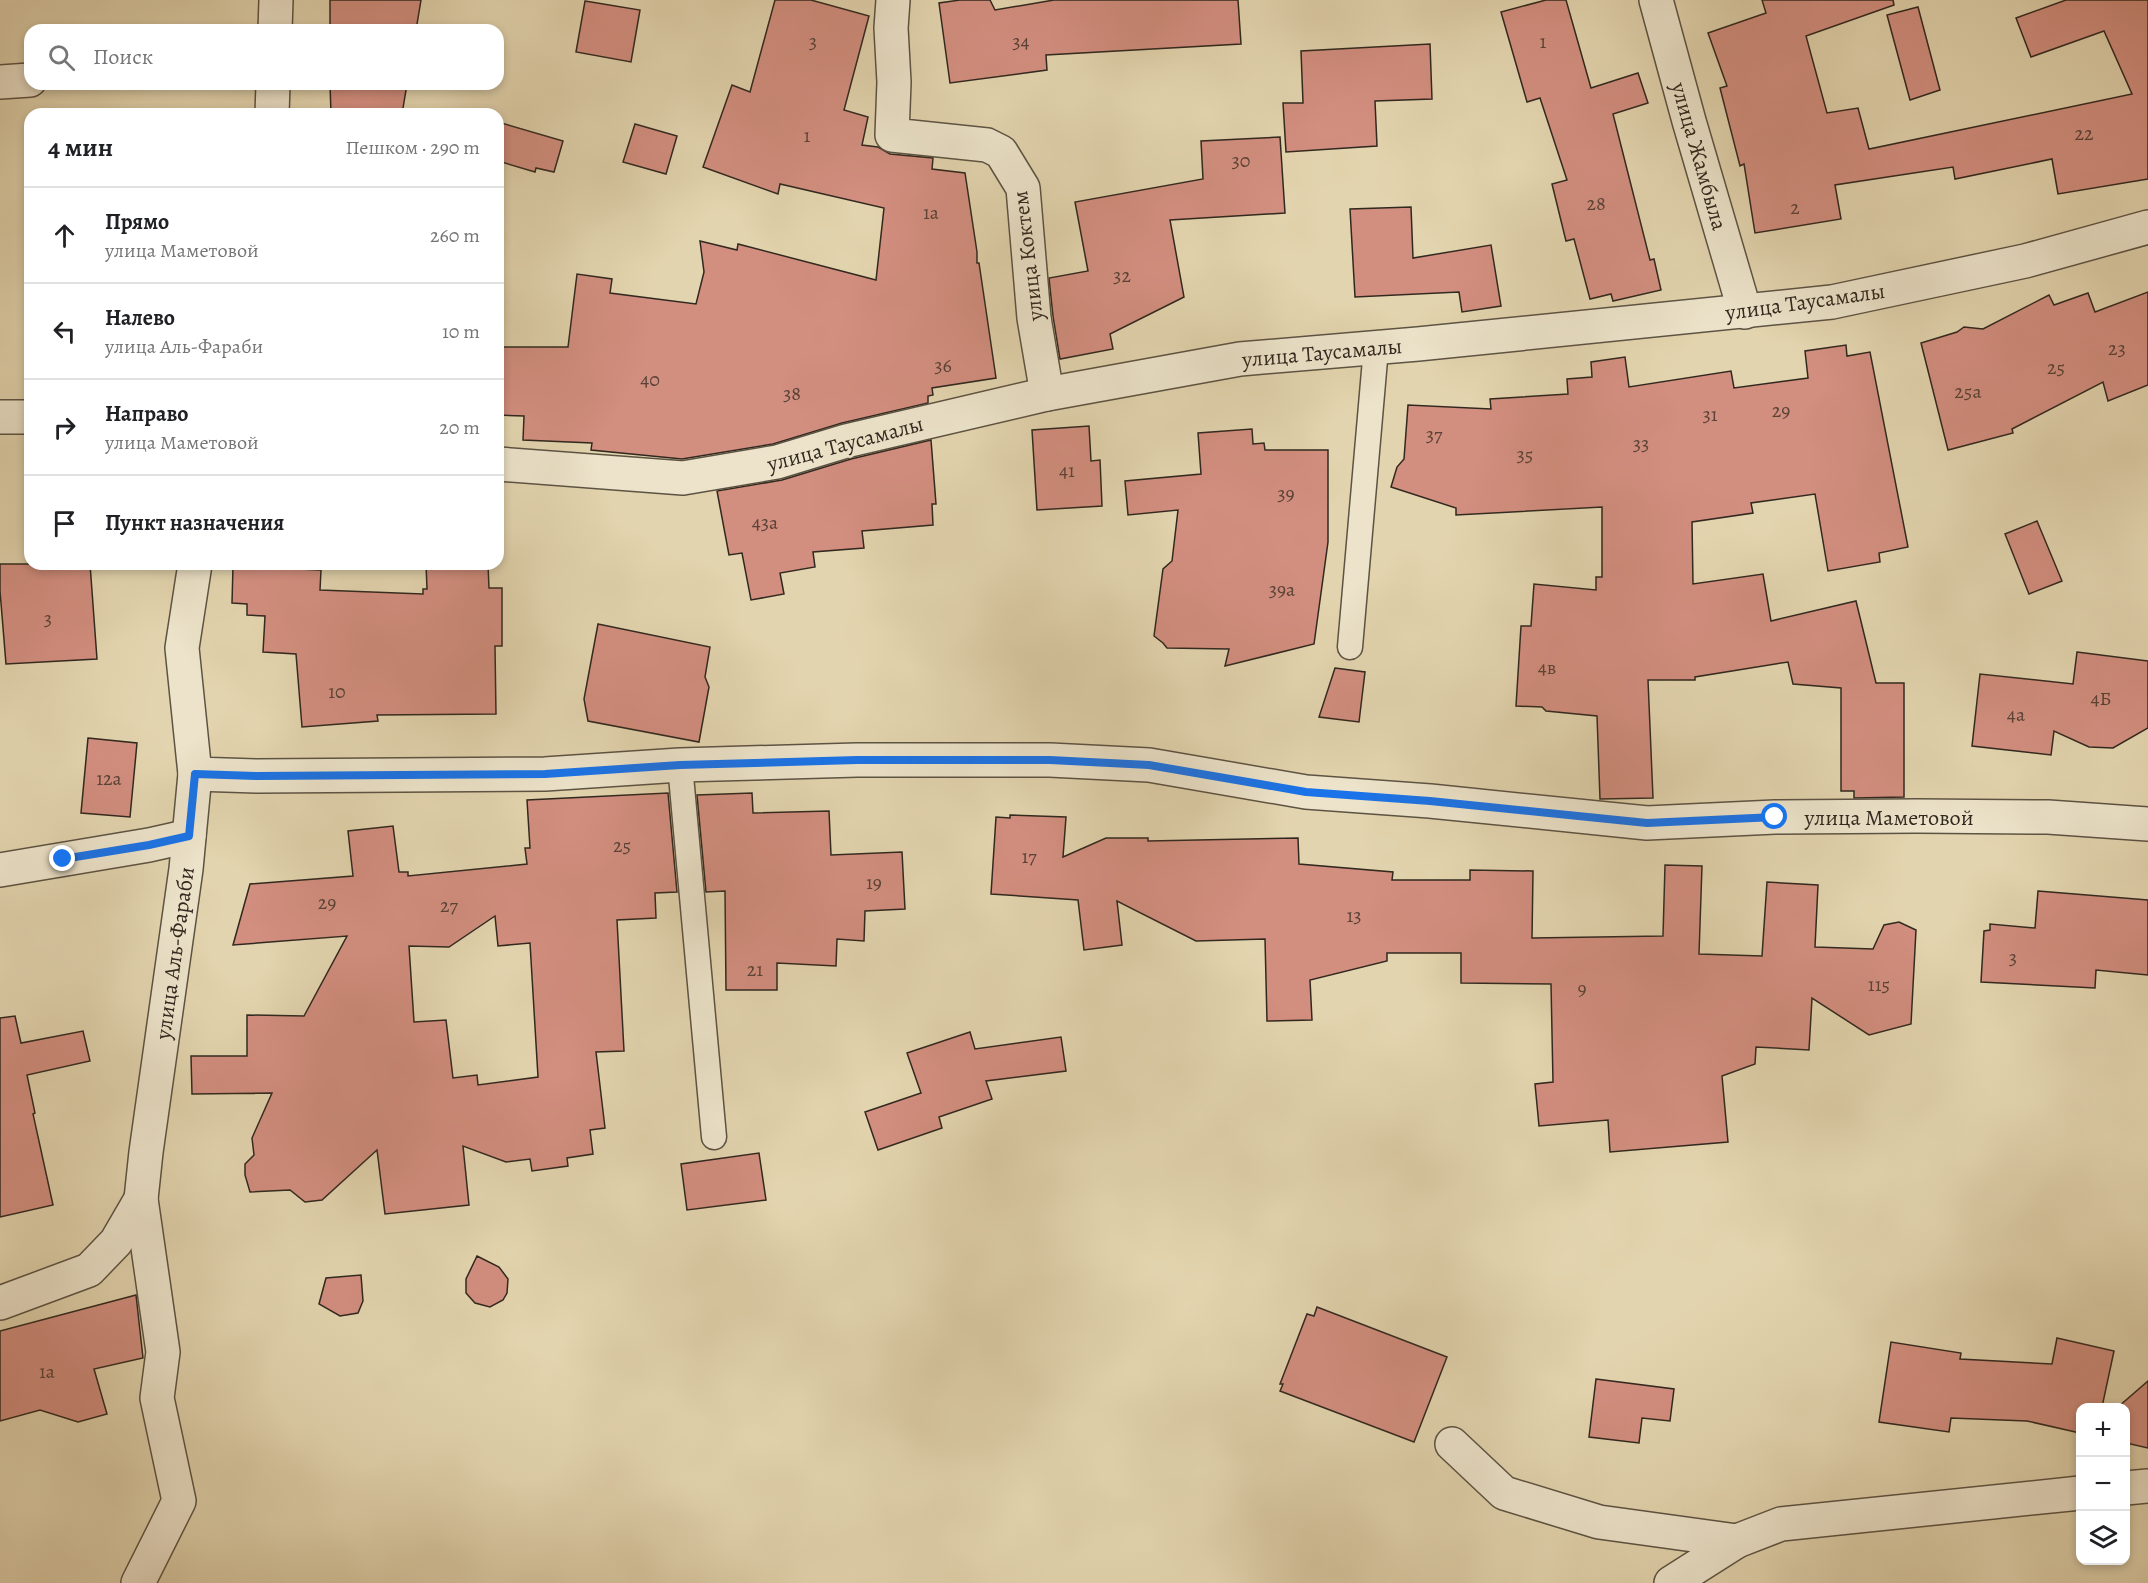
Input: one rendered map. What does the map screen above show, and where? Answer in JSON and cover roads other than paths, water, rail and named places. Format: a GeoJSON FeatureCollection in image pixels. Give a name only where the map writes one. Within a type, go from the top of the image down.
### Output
{"type":"FeatureCollection","features":[{"type":"Feature","properties":{"kind":"street"},"geometry":{"type":"LineString","coordinates":[[275,24],[276,0]]}},
{"type":"Feature","properties":{"kind":"street","name":"улица Коктем"},"geometry":{"type":"LineString","coordinates":[[893,0],[892,135],[987,145],[1001,152],[1023,188],[1034,318],[1047,393]]}},
{"type":"Feature","properties":{"kind":"street","name":"улица Жамбыла"},"geometry":{"type":"LineString","coordinates":[[1656,0],[1745,312]]}},
{"type":"Feature","properties":{"kind":"street"},"geometry":{"type":"LineString","coordinates":[[0,82],[24,80]]}},
{"type":"Feature","properties":{"kind":"street"},"geometry":{"type":"LineString","coordinates":[[272,108],[273,90]]}},
{"type":"Feature","properties":{"kind":"street","name":"улица Таусамалы"},"geometry":{"type":"LineString","coordinates":[[504,464],[683,478],[777,462],[846,441],[1047,393],[1240,359],[1376,348],[1832,302],[2025,261],[2148,227]]}},
{"type":"Feature","properties":{"kind":"street"},"geometry":{"type":"LineString","coordinates":[[0,417],[24,417]]}},
{"type":"Feature","properties":{"kind":"street","name":"улица Аль-Фараби"},"geometry":{"type":"LineString","coordinates":[[141,1199],[189,836],[195,774],[182,648],[194,570]]}},
{"type":"Feature","properties":{"kind":"street","name":"улица Маметовой"},"geometry":{"type":"LineString","coordinates":[[195,774],[257,776],[545,774],[680,765],[857,760],[1050,760],[1149,765],[1306,792],[1430,801],[1647,823],[1775,817],[1917,816],[2048,817],[2148,824]]}},
{"type":"Feature","properties":{"kind":"street"},"geometry":{"type":"LineString","coordinates":[[0,870],[189,836]]}},
{"type":"Feature","properties":{"kind":"street"},"geometry":{"type":"LineString","coordinates":[[0,1303],[89,1269],[116,1242],[141,1199]]}},
{"type":"Feature","properties":{"kind":"street"},"geometry":{"type":"LineString","coordinates":[[138,1583],[179,1501],[157,1398],[163,1352],[141,1199]]}},
{"type":"Feature","properties":{"kind":"street"},"geometry":{"type":"LineString","coordinates":[[1452,1444],[1504,1493],[1599,1522],[1737,1541]]}},
{"type":"Feature","properties":{"kind":"street"},"geometry":{"type":"LineString","coordinates":[[2130,1488],[2148,1486]]}},
{"type":"Feature","properties":{"kind":"street"},"geometry":{"type":"LineString","coordinates":[[1671,1583],[1737,1541],[1781,1524],[2076,1493]]}},
{"type":"Feature","properties":{"kind":"lane"},"geometry":{"type":"LineString","coordinates":[[1350,647],[1376,348]]}},
{"type":"Feature","properties":{"kind":"lane"},"geometry":{"type":"LineString","coordinates":[[680,765],[714,1137]]}}]}
